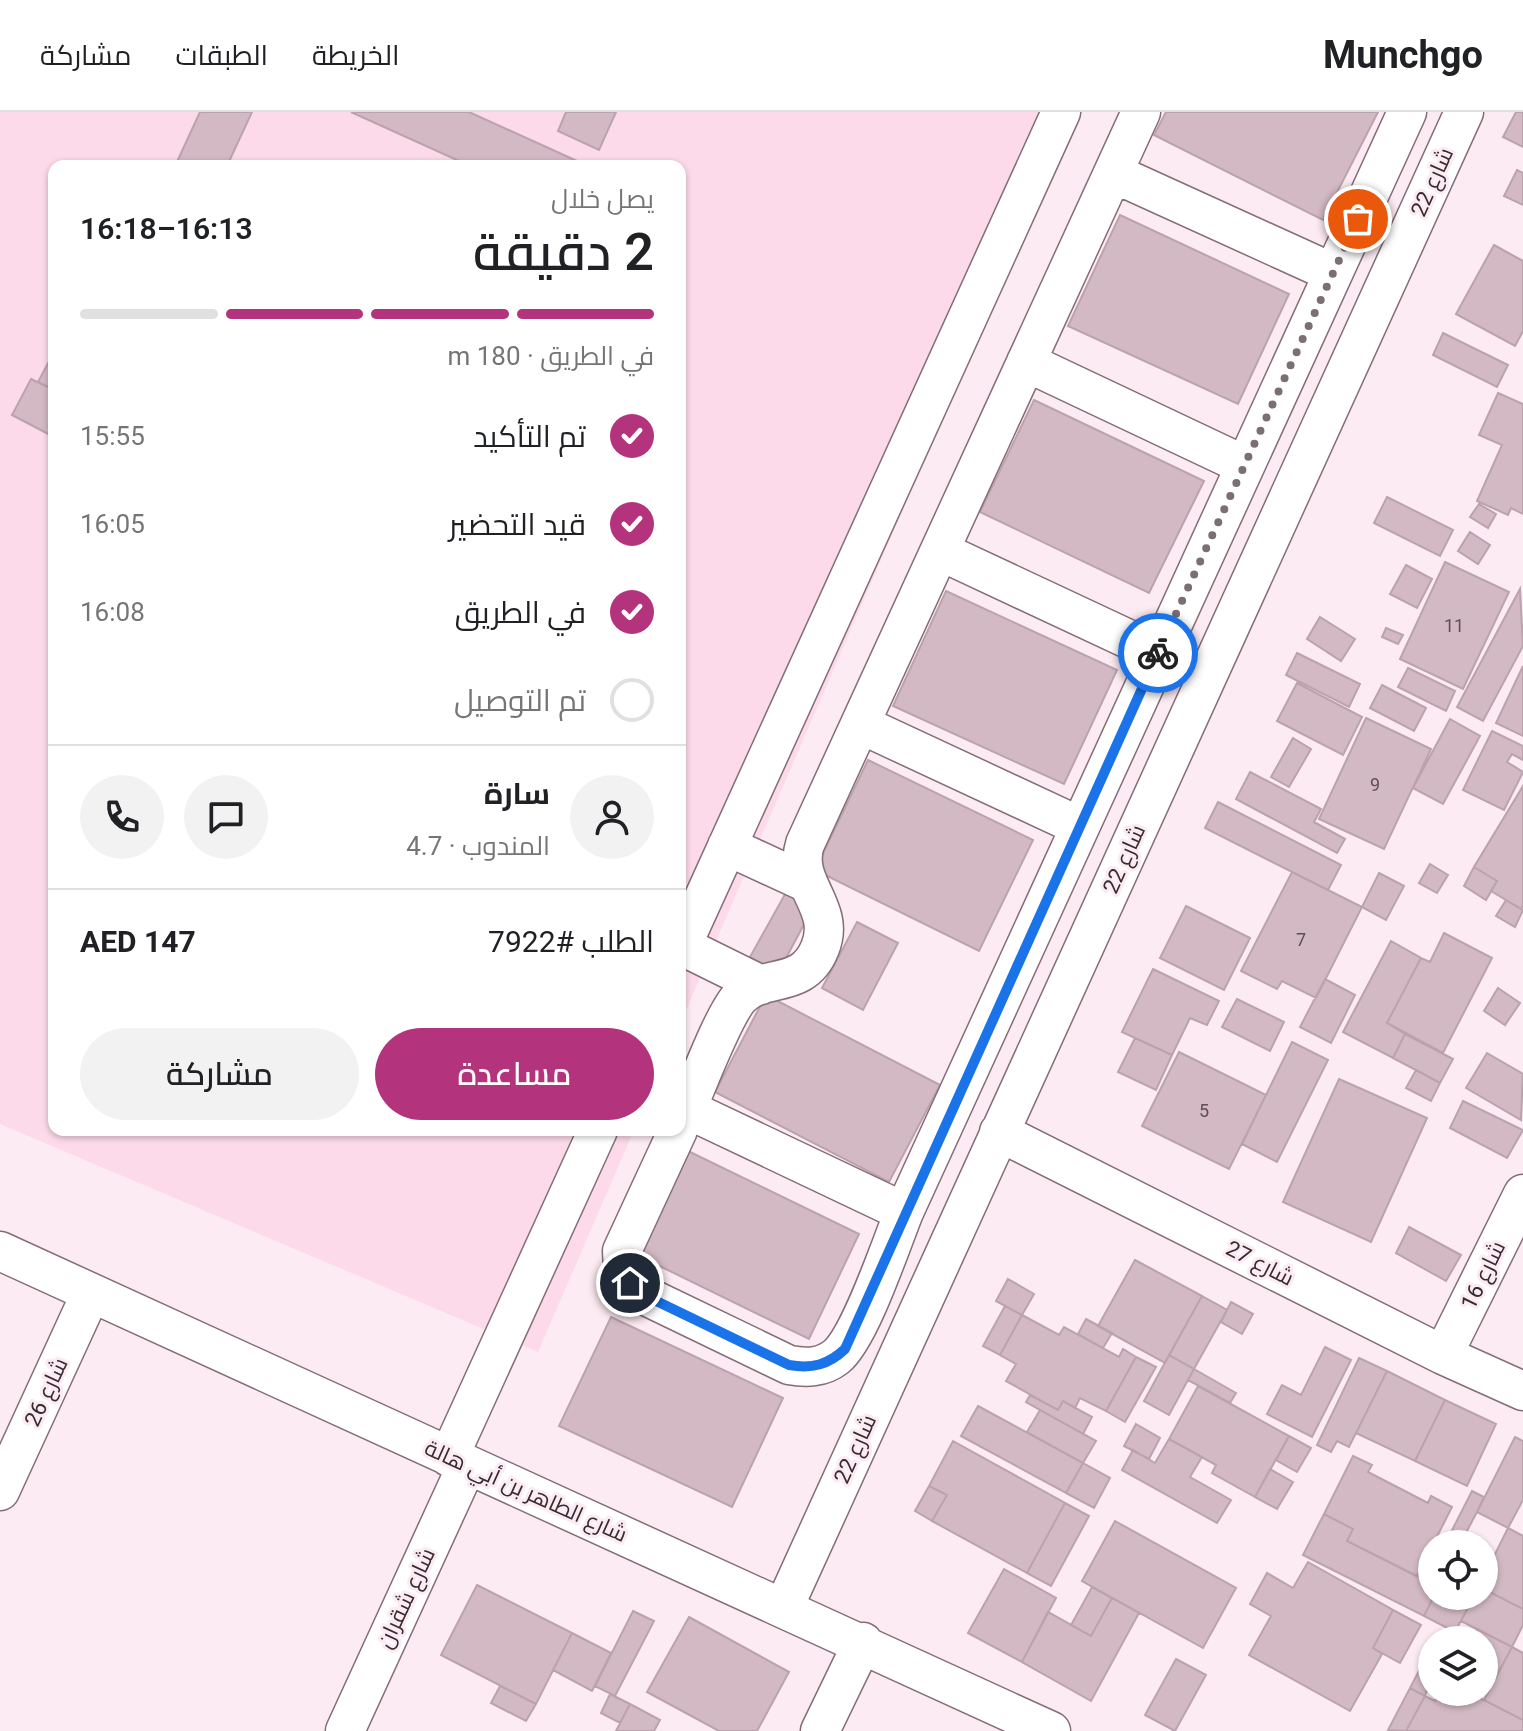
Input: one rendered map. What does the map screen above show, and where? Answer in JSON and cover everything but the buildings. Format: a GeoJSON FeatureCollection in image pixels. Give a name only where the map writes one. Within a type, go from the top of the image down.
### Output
{"type":"FeatureCollection","features":[{"type":"Feature","properties":{"kind":"street"},"geometry":{"type":"LineString","coordinates":[[686,937],[1061,112]]}},
{"type":"Feature","properties":{"kind":"street"},"geometry":{"type":"LineString","coordinates":[[686,1112],[734,1005],[749,990],[797,976],[817,956],[825,929],[824,915],[805,882],[801,856],[805,844],[1141,112]]}},
{"type":"Feature","properties":{"kind":"street"},"geometry":{"type":"LineString","coordinates":[[675,1136],[622,1251],[624,1273],[638,1291],[789,1365],[813,1367],[845,1349],[1079,826],[1407,112]]}},
{"type":"Feature","properties":{"kind":"street","name":"شارع 22"},"geometry":{"type":"LineString","coordinates":[[784,1607],[1464,112]]}},
{"type":"Feature","properties":{"kind":"street"},"geometry":{"type":"LineString","coordinates":[[1113,173],[1333,273]]}},
{"type":"Feature","properties":{"kind":"street"},"geometry":{"type":"LineString","coordinates":[[1026,362],[1244,465]]}},
{"type":"Feature","properties":{"kind":"street"},"geometry":{"type":"LineString","coordinates":[[940,551],[1158,653]]}},
{"type":"Feature","properties":{"kind":"street"},"geometry":{"type":"LineString","coordinates":[[860,724],[1079,826]]}},
{"type":"Feature","properties":{"kind":"street"},"geometry":{"type":"LineString","coordinates":[[727,846],[805,882]]}},
{"type":"Feature","properties":{"kind":"street"},"geometry":{"type":"LineString","coordinates":[[686,950],[761,985]]}},
{"type":"Feature","properties":{"kind":"street"},"geometry":{"type":"LineString","coordinates":[[686,1123],[904,1212]]}},
{"type":"Feature","properties":{"kind":"street","name":"شارع 27"},"geometry":{"type":"LineString","coordinates":[[999,1132],[1443,1355],[1523,1391]]}},
{"type":"Feature","properties":{"kind":"street","name":"شارع شقران"},"geometry":{"type":"LineString","coordinates":[[345,1731],[595,1136]]}},
{"type":"Feature","properties":{"kind":"street","name":"شارع 16"},"geometry":{"type":"LineString","coordinates":[[1443,1355],[1523,1194]]}},
{"type":"Feature","properties":{"kind":"street","name":"شارع الطاهر بن أبي هالة"},"geometry":{"type":"LineString","coordinates":[[0,1251],[863,1642],[1051,1731]]}},
{"type":"Feature","properties":{"kind":"street","name":"شارع 26"},"geometry":{"type":"LineString","coordinates":[[0,1491],[91,1293]]}},
{"type":"Feature","properties":{"kind":"street"},"geometry":{"type":"LineString","coordinates":[[820,1731],[863,1642]]}},
{"type":"Feature","properties":{"kind":"shaded area"},"geometry":{"type":"Polygon","coordinates":[[[0,112],[1075,112],[686,1010],[686,160],[48,160],[48,1136],[631,1136],[538,1352],[0,1124],[0,112]]]}},
{"type":"Feature","properties":{"kind":"way so far"},"geometry":{"type":"LineString","coordinates":[[1158,653],[1358,219]]}},
{"type":"Feature","properties":{"kind":"route"},"geometry":{"type":"LineString","coordinates":[[630,1283],[648,1297],[789,1365],[813,1367],[836,1357],[845,1349],[1158,653]]}}]}
